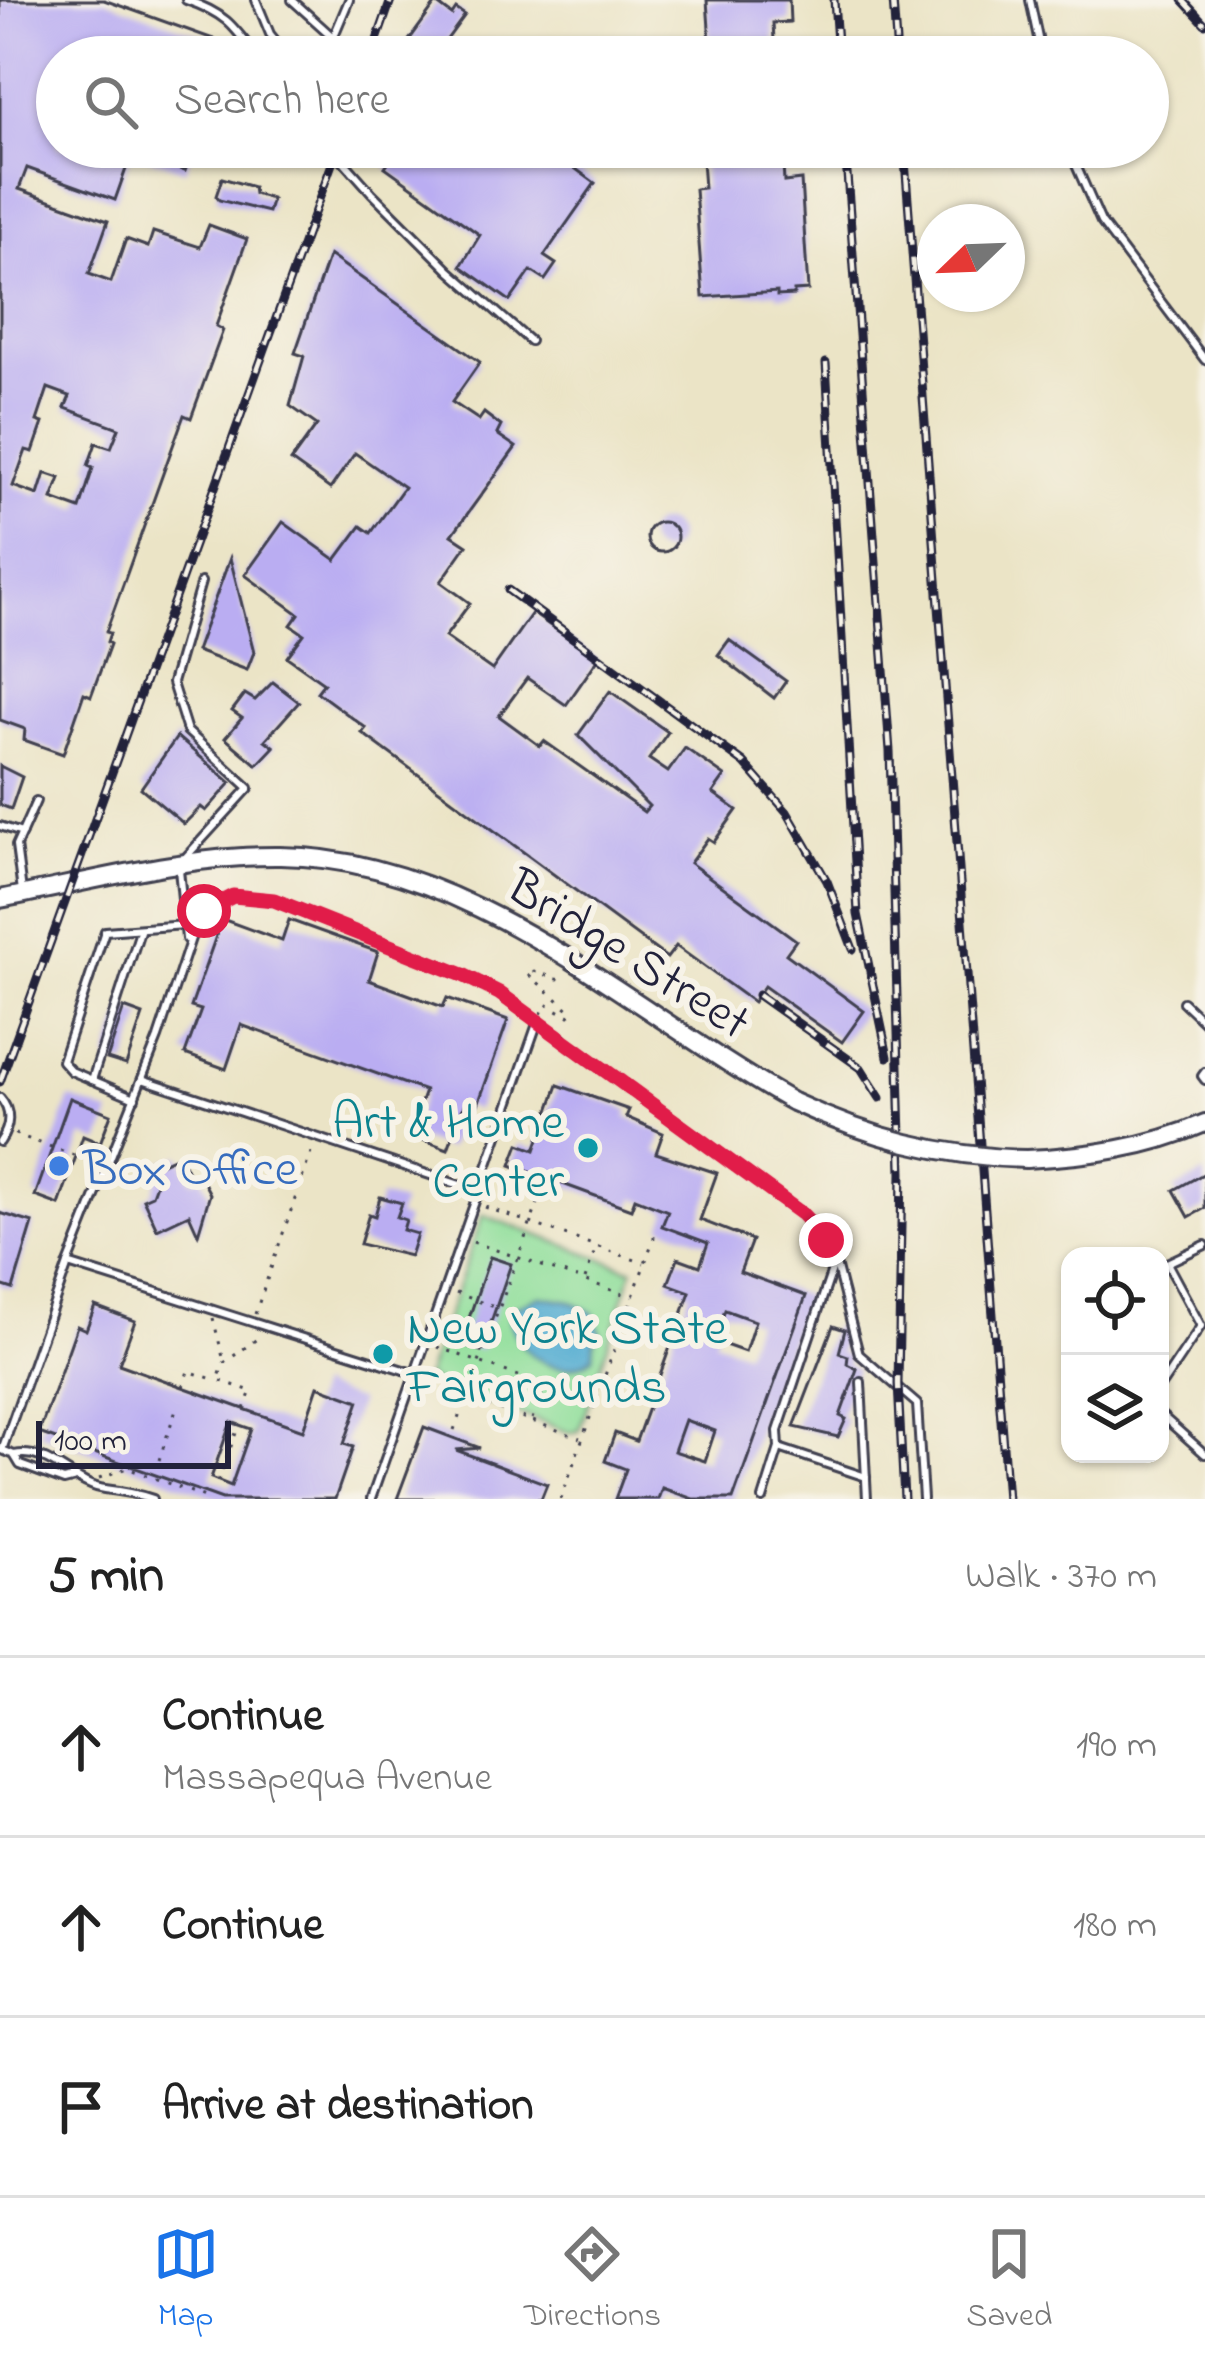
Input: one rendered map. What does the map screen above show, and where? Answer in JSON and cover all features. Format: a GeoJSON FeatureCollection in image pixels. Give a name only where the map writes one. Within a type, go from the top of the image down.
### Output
{"type":"FeatureCollection","features":[{"type":"Feature","properties":{"kind":"main road","name":"Bridge Street"},"geometry":{"type":"LineString","coordinates":[[0,899],[178,866],[281,856],[377,868],[470,902],[793,1102],[854,1130],[909,1146],[1026,1160],[1093,1155],[1205,1124]]}},
{"type":"Feature","properties":{"kind":"lane"},"geometry":{"type":"LineString","coordinates":[[186,0],[214,9],[241,36]]}},
{"type":"Feature","properties":{"kind":"lane"},"geometry":{"type":"LineString","coordinates":[[256,0],[271,36]]}},
{"type":"Feature","properties":{"kind":"lane"},"geometry":{"type":"LineString","coordinates":[[292,0],[332,36]]}},
{"type":"Feature","properties":{"kind":"lane"},"geometry":{"type":"LineString","coordinates":[[335,36],[349,0]]}},
{"type":"Feature","properties":{"kind":"lane"},"geometry":{"type":"LineString","coordinates":[[1030,0],[1038,36]]}},
{"type":"Feature","properties":{"kind":"lane"},"geometry":{"type":"LineString","coordinates":[[350,168],[465,285],[530,341]]}},
{"type":"Feature","properties":{"kind":"lane"},"geometry":{"type":"LineString","coordinates":[[1078,168],[1102,222],[1205,359]]}},
{"type":"Feature","properties":{"kind":"lane"},"geometry":{"type":"LineString","coordinates":[[186,943],[178,866],[249,788],[188,731],[172,683],[201,582]]}},
{"type":"Feature","properties":{"kind":"lane"},"geometry":{"type":"LineString","coordinates":[[22,895],[16,846],[36,801]]}},
{"type":"Feature","properties":{"kind":"lane"},"geometry":{"type":"LineString","coordinates":[[0,826],[22,833]]}},
{"type":"Feature","properties":{"kind":"lane"},"geometry":{"type":"LineString","coordinates":[[0,862],[16,860]]}},
{"type":"Feature","properties":{"kind":"lane"},"geometry":{"type":"LineString","coordinates":[[115,1499],[108,1490],[88,1482],[64,1480],[20,1465],[1,1450],[142,1079],[186,943],[204,911],[244,895],[274,900],[463,975],[538,1021],[802,1214],[826,1240],[835,1260],[859,1354],[917,1404],[923,1499]]}},
{"type":"Feature","properties":{"kind":"lane"},"geometry":{"type":"LineString","coordinates":[[135,1098],[71,1071],[62,1061],[105,931],[185,925]]}},
{"type":"Feature","properties":{"kind":"lane"},"geometry":{"type":"LineString","coordinates":[[92,1080],[140,931]]}},
{"type":"Feature","properties":{"kind":"lane"},"geometry":{"type":"LineString","coordinates":[[1183,1002],[1205,1023]]}},
{"type":"Feature","properties":{"kind":"lane"},"geometry":{"type":"LineString","coordinates":[[370,1499],[538,1021]]}},
{"type":"Feature","properties":{"kind":"lane"},"geometry":{"type":"LineString","coordinates":[[142,1079],[476,1190]]}},
{"type":"Feature","properties":{"kind":"lane"},"geometry":{"type":"LineString","coordinates":[[0,1098],[8,1108],[7,1131],[0,1142]]}},
{"type":"Feature","properties":{"kind":"lane"},"geometry":{"type":"LineString","coordinates":[[1169,1374],[1201,1326],[1167,1263],[1205,1245]]}},
{"type":"Feature","properties":{"kind":"lane"},"geometry":{"type":"LineString","coordinates":[[764,1499],[779,1448],[778,1431],[835,1260]]}},
{"type":"Feature","properties":{"kind":"lane"},"geometry":{"type":"LineString","coordinates":[[68,1264],[412,1376]]}},
{"type":"Feature","properties":{"kind":"lane"},"geometry":{"type":"LineString","coordinates":[[861,1382],[867,1499]]}},
{"type":"Feature","properties":{"kind":"lane"},"geometry":{"type":"LineString","coordinates":[[1169,1422],[1205,1454]]}},
{"type":"Feature","properties":{"kind":"lane"},"geometry":{"type":"LineString","coordinates":[[779,1448],[866,1477]]}},
{"type":"Feature","properties":{"kind":"lane"},"geometry":{"type":"LineString","coordinates":[[108,1490],[119,1487],[153,1499]]}},
{"type":"Feature","properties":{"kind":"path"},"geometry":{"type":"LineString","coordinates":[[538,1021],[546,1004],[569,1016],[572,1012],[528,974],[531,970],[558,979],[567,960]]}},
{"type":"Feature","properties":{"kind":"path"},"geometry":{"type":"LineString","coordinates":[[7,1131],[108,1168]]}},
{"type":"Feature","properties":{"kind":"path"},"geometry":{"type":"LineString","coordinates":[[253,1321],[316,1138]]}},
{"type":"Feature","properties":{"kind":"path"},"geometry":{"type":"LineString","coordinates":[[454,1430],[544,1187]]}},
{"type":"Feature","properties":{"kind":"path"},"geometry":{"type":"LineString","coordinates":[[472,1202],[644,1263]]}},
{"type":"Feature","properties":{"kind":"path"},"geometry":{"type":"LineString","coordinates":[[561,1499],[656,1232]]}},
{"type":"Feature","properties":{"kind":"path"},"geometry":{"type":"LineString","coordinates":[[460,1238],[632,1297]]}},
{"type":"Feature","properties":{"kind":"path"},"geometry":{"type":"LineString","coordinates":[[585,1281],[596,1246]]}},
{"type":"Feature","properties":{"kind":"path"},"geometry":{"type":"LineString","coordinates":[[442,1288],[499,1309]]}},
{"type":"Feature","properties":{"kind":"path"},"geometry":{"type":"LineString","coordinates":[[211,1308],[224,1363],[218,1381]]}},
{"type":"Feature","properties":{"kind":"path"},"geometry":{"type":"LineString","coordinates":[[224,1363],[272,1328]]}},
{"type":"Feature","properties":{"kind":"path"},"geometry":{"type":"LineString","coordinates":[[424,1342],[595,1403]]}},
{"type":"Feature","properties":{"kind":"path"},"geometry":{"type":"LineString","coordinates":[[183,1387],[188,1371],[251,1391],[244,1409]]}},
{"type":"Feature","properties":{"kind":"path"},"geometry":{"type":"LineString","coordinates":[[412,1376],[582,1439]]}},
{"type":"Feature","properties":{"kind":"path"},"geometry":{"type":"LineString","coordinates":[[531,1421],[545,1385]]}},
{"type":"Feature","properties":{"kind":"path"},"geometry":{"type":"LineString","coordinates":[[159,1460],[178,1403]]}},
{"type":"Feature","properties":{"kind":"path"},"geometry":{"type":"LineString","coordinates":[[218,1481],[239,1425]]}},
{"type":"Feature","properties":{"kind":"path"},"geometry":{"type":"LineString","coordinates":[[88,1482],[127,1468],[211,1498]]}},
{"type":"Feature","properties":{"kind":"green space"},"geometry":{"type":"Polygon","coordinates":[[[483,1215],[633,1270],[579,1431],[570,1433],[425,1378],[483,1215]]]}},
{"type":"Feature","properties":{"kind":"water"},"geometry":{"type":"Polygon","coordinates":[[[540,1296],[570,1301],[593,1313],[601,1334],[594,1340],[593,1357],[568,1367],[554,1366],[520,1343],[509,1318],[514,1308],[540,1296]]]}},
{"type":"Feature","properties":{"kind":"building"},"geometry":{"type":"Polygon","coordinates":[[[0,0],[104,0],[205,36],[36,36],[36,168],[126,168],[115,200],[27,168],[19,189],[108,221],[89,274],[111,282],[126,239],[148,247],[153,232],[200,247],[209,225],[247,239],[216,326],[223,330],[191,418],[184,415],[106,632],[110,644],[91,696],[84,693],[63,754],[24,740],[25,729],[0,720],[0,0]],[[48,388],[33,452],[26,450],[13,486],[38,495],[45,473],[60,478],[52,499],[80,509],[96,443],[111,448],[119,428],[65,408],[70,396],[48,388]]]}},
{"type":"Feature","properties":{"kind":"building"},"geometry":{"type":"Polygon","coordinates":[[[707,0],[789,0],[790,22],[773,23],[774,36],[710,36],[707,0]]]}},
{"type":"Feature","properties":{"kind":"building"},"geometry":{"type":"Polygon","coordinates":[[[436,3],[452,15],[456,9],[465,15],[450,36],[412,36],[436,3]]]}},
{"type":"Feature","properties":{"kind":"building"},"geometry":{"type":"Polygon","coordinates":[[[386,168],[575,168],[595,183],[544,256],[556,264],[545,280],[531,271],[510,301],[461,266],[480,235],[386,168]]]}},
{"type":"Feature","properties":{"kind":"building"},"geometry":{"type":"Polygon","coordinates":[[[703,168],[783,168],[784,182],[801,180],[808,290],[794,291],[794,295],[703,297],[695,189],[704,188],[703,168]]]}},
{"type":"Feature","properties":{"kind":"building"},"geometry":{"type":"Polygon","coordinates":[[[222,178],[253,187],[254,194],[272,199],[268,212],[219,200],[222,178]]]}},
{"type":"Feature","properties":{"kind":"building"},"geometry":{"type":"Polygon","coordinates":[[[329,255],[480,362],[452,402],[479,420],[484,413],[501,426],[497,434],[516,447],[452,535],[467,545],[441,582],[470,603],[445,637],[492,670],[532,613],[598,659],[566,705],[527,678],[499,716],[540,746],[544,741],[644,812],[649,806],[578,735],[610,691],[668,732],[649,759],[668,772],[685,748],[725,776],[713,793],[737,810],[714,842],[708,838],[690,863],[796,940],[786,954],[864,1011],[842,1042],[764,986],[753,1002],[676,946],[667,958],[362,733],[366,728],[317,692],[324,683],[287,657],[304,634],[291,625],[299,614],[245,575],[283,522],[336,560],[361,526],[371,533],[404,487],[355,453],[330,489],[291,461],[317,425],[290,406],[304,356],[295,353],[329,255]]]}},
{"type":"Feature","properties":{"kind":"building"},"geometry":{"type":"Polygon","coordinates":[[[662,522],[673,526],[677,537],[673,548],[662,552],[651,548],[647,537],[651,526],[662,522]]]}},
{"type":"Feature","properties":{"kind":"building"},"geometry":{"type":"Polygon","coordinates":[[[230,558],[254,652],[247,670],[196,651],[230,558]]]}},
{"type":"Feature","properties":{"kind":"building"},"geometry":{"type":"Polygon","coordinates":[[[729,640],[786,681],[774,698],[718,655],[729,640]]]}},
{"type":"Feature","properties":{"kind":"building"},"geometry":{"type":"Polygon","coordinates":[[[273,682],[299,702],[265,740],[274,747],[257,765],[225,738],[242,718],[232,711],[245,694],[255,700],[273,682]]]}},
{"type":"Feature","properties":{"kind":"building"},"geometry":{"type":"Polygon","coordinates":[[[177,737],[231,783],[206,811],[201,807],[184,824],[141,788],[177,737]]]}},
{"type":"Feature","properties":{"kind":"building"},"geometry":{"type":"Polygon","coordinates":[[[0,766],[22,777],[11,809],[0,805],[0,766]]]}},
{"type":"Feature","properties":{"kind":"building"},"geometry":{"type":"Polygon","coordinates":[[[222,919],[282,941],[289,920],[378,952],[369,980],[443,1007],[447,998],[508,1020],[476,1110],[464,1105],[448,1149],[409,1135],[425,1091],[241,1025],[226,1069],[185,1054],[201,1010],[191,1007],[222,919]]]}},
{"type":"Feature","properties":{"kind":"building"},"geometry":{"type":"Polygon","coordinates":[[[124,1008],[143,1015],[126,1065],[107,1059],[124,1008]]]}},
{"type":"Feature","properties":{"kind":"building"},"geometry":{"type":"Polygon","coordinates":[[[558,1085],[629,1110],[626,1117],[663,1133],[656,1153],[717,1173],[700,1220],[752,1240],[740,1272],[806,1296],[733,1499],[693,1499],[662,1488],[658,1499],[615,1499],[626,1469],[605,1461],[615,1433],[636,1441],[690,1292],[668,1284],[678,1258],[700,1266],[708,1243],[662,1226],[668,1211],[635,1198],[631,1209],[511,1165],[519,1144],[535,1150],[558,1085]],[[725,1310],[714,1341],[745,1352],[755,1321],[725,1310]],[[685,1420],[674,1451],[705,1461],[715,1431],[685,1420]]]}},
{"type":"Feature","properties":{"kind":"building"},"geometry":{"type":"Polygon","coordinates":[[[70,1098],[111,1114],[100,1143],[83,1136],[59,1205],[35,1196],[70,1098]]]}},
{"type":"Feature","properties":{"kind":"building"},"geometry":{"type":"Polygon","coordinates":[[[180,1155],[192,1181],[201,1177],[210,1194],[198,1234],[189,1214],[157,1229],[143,1199],[152,1195],[159,1176],[155,1166],[180,1155]]]}},
{"type":"Feature","properties":{"kind":"building"},"geometry":{"type":"Polygon","coordinates":[[[1205,1173],[1205,1208],[1189,1217],[1174,1190],[1205,1173]]]}},
{"type":"Feature","properties":{"kind":"building"},"geometry":{"type":"Polygon","coordinates":[[[380,1197],[402,1203],[397,1217],[406,1220],[403,1230],[417,1234],[410,1256],[360,1244],[380,1197]]]}},
{"type":"Feature","properties":{"kind":"building"},"geometry":{"type":"Polygon","coordinates":[[[0,1213],[33,1223],[13,1289],[0,1285],[0,1213]]]}},
{"type":"Feature","properties":{"kind":"building"},"geometry":{"type":"Polygon","coordinates":[[[490,1257],[511,1264],[481,1351],[460,1344],[490,1257]]]}},
{"type":"Feature","properties":{"kind":"building"},"geometry":{"type":"Polygon","coordinates":[[[95,1306],[135,1321],[119,1364],[303,1430],[318,1386],[359,1401],[344,1444],[353,1447],[335,1499],[222,1499],[39,1433],[77,1326],[86,1330],[95,1306]],[[231,1422],[211,1478],[231,1486],[251,1429],[231,1422]]]}},
{"type":"Feature","properties":{"kind":"building"},"geometry":{"type":"Polygon","coordinates":[[[833,1326],[845,1330],[839,1353],[848,1356],[847,1364],[857,1369],[840,1416],[846,1419],[838,1437],[794,1427],[833,1326]]]}},
{"type":"Feature","properties":{"kind":"building"},"geometry":{"type":"Polygon","coordinates":[[[424,1427],[480,1448],[456,1450],[547,1484],[541,1499],[397,1499],[424,1427]]]}},
{"type":"Feature","properties":{"kind":"railway"},"geometry":{"type":"LineString","coordinates":[[378,36],[391,0]]}},
{"type":"Feature","properties":{"kind":"railway"},"geometry":{"type":"LineString","coordinates":[[834,0],[837,36]]}},
{"type":"Feature","properties":{"kind":"railway"},"geometry":{"type":"LineString","coordinates":[[893,0],[896,36]]}},
{"type":"Feature","properties":{"kind":"railway"},"geometry":{"type":"LineString","coordinates":[[1183,0],[1205,24]]}},
{"type":"Feature","properties":{"kind":"railway"},"geometry":{"type":"LineString","coordinates":[[0,1082],[330,168]]}},
{"type":"Feature","properties":{"kind":"railway"},"geometry":{"type":"LineString","coordinates":[[847,168],[890,751],[902,1173],[898,1384],[904,1499]]}},
{"type":"Feature","properties":{"kind":"railway"},"geometry":{"type":"LineString","coordinates":[[906,168],[1007,1499]]}},
{"type":"Feature","properties":{"kind":"railway"},"geometry":{"type":"LineString","coordinates":[[826,363],[858,914],[888,1057]]}},
{"type":"Feature","properties":{"kind":"railway"},"geometry":{"type":"LineString","coordinates":[[508,590],[744,763],[787,812],[827,881],[853,949]]}},
{"type":"Feature","properties":{"kind":"railway"},"geometry":{"type":"LineString","coordinates":[[758,995],[861,1068],[880,1098]]}},
{"type":"Feature","properties":{"kind":"place","name":"Art & Home Center"},"geometry":{"type":"Point","coordinates":[588,1148]}},
{"type":"Feature","properties":{"kind":"place","name":"Box Office"},"geometry":{"type":"Point","coordinates":[59,1166]}},
{"type":"Feature","properties":{"kind":"place","name":"New York State Fairgrounds"},"geometry":{"type":"Point","coordinates":[383,1354]}},
{"type":"Feature","properties":{"kind":"route"},"geometry":{"type":"LineString","coordinates":[[204,911],[233,896],[274,900],[499,993],[802,1214],[826,1240]]}}]}
